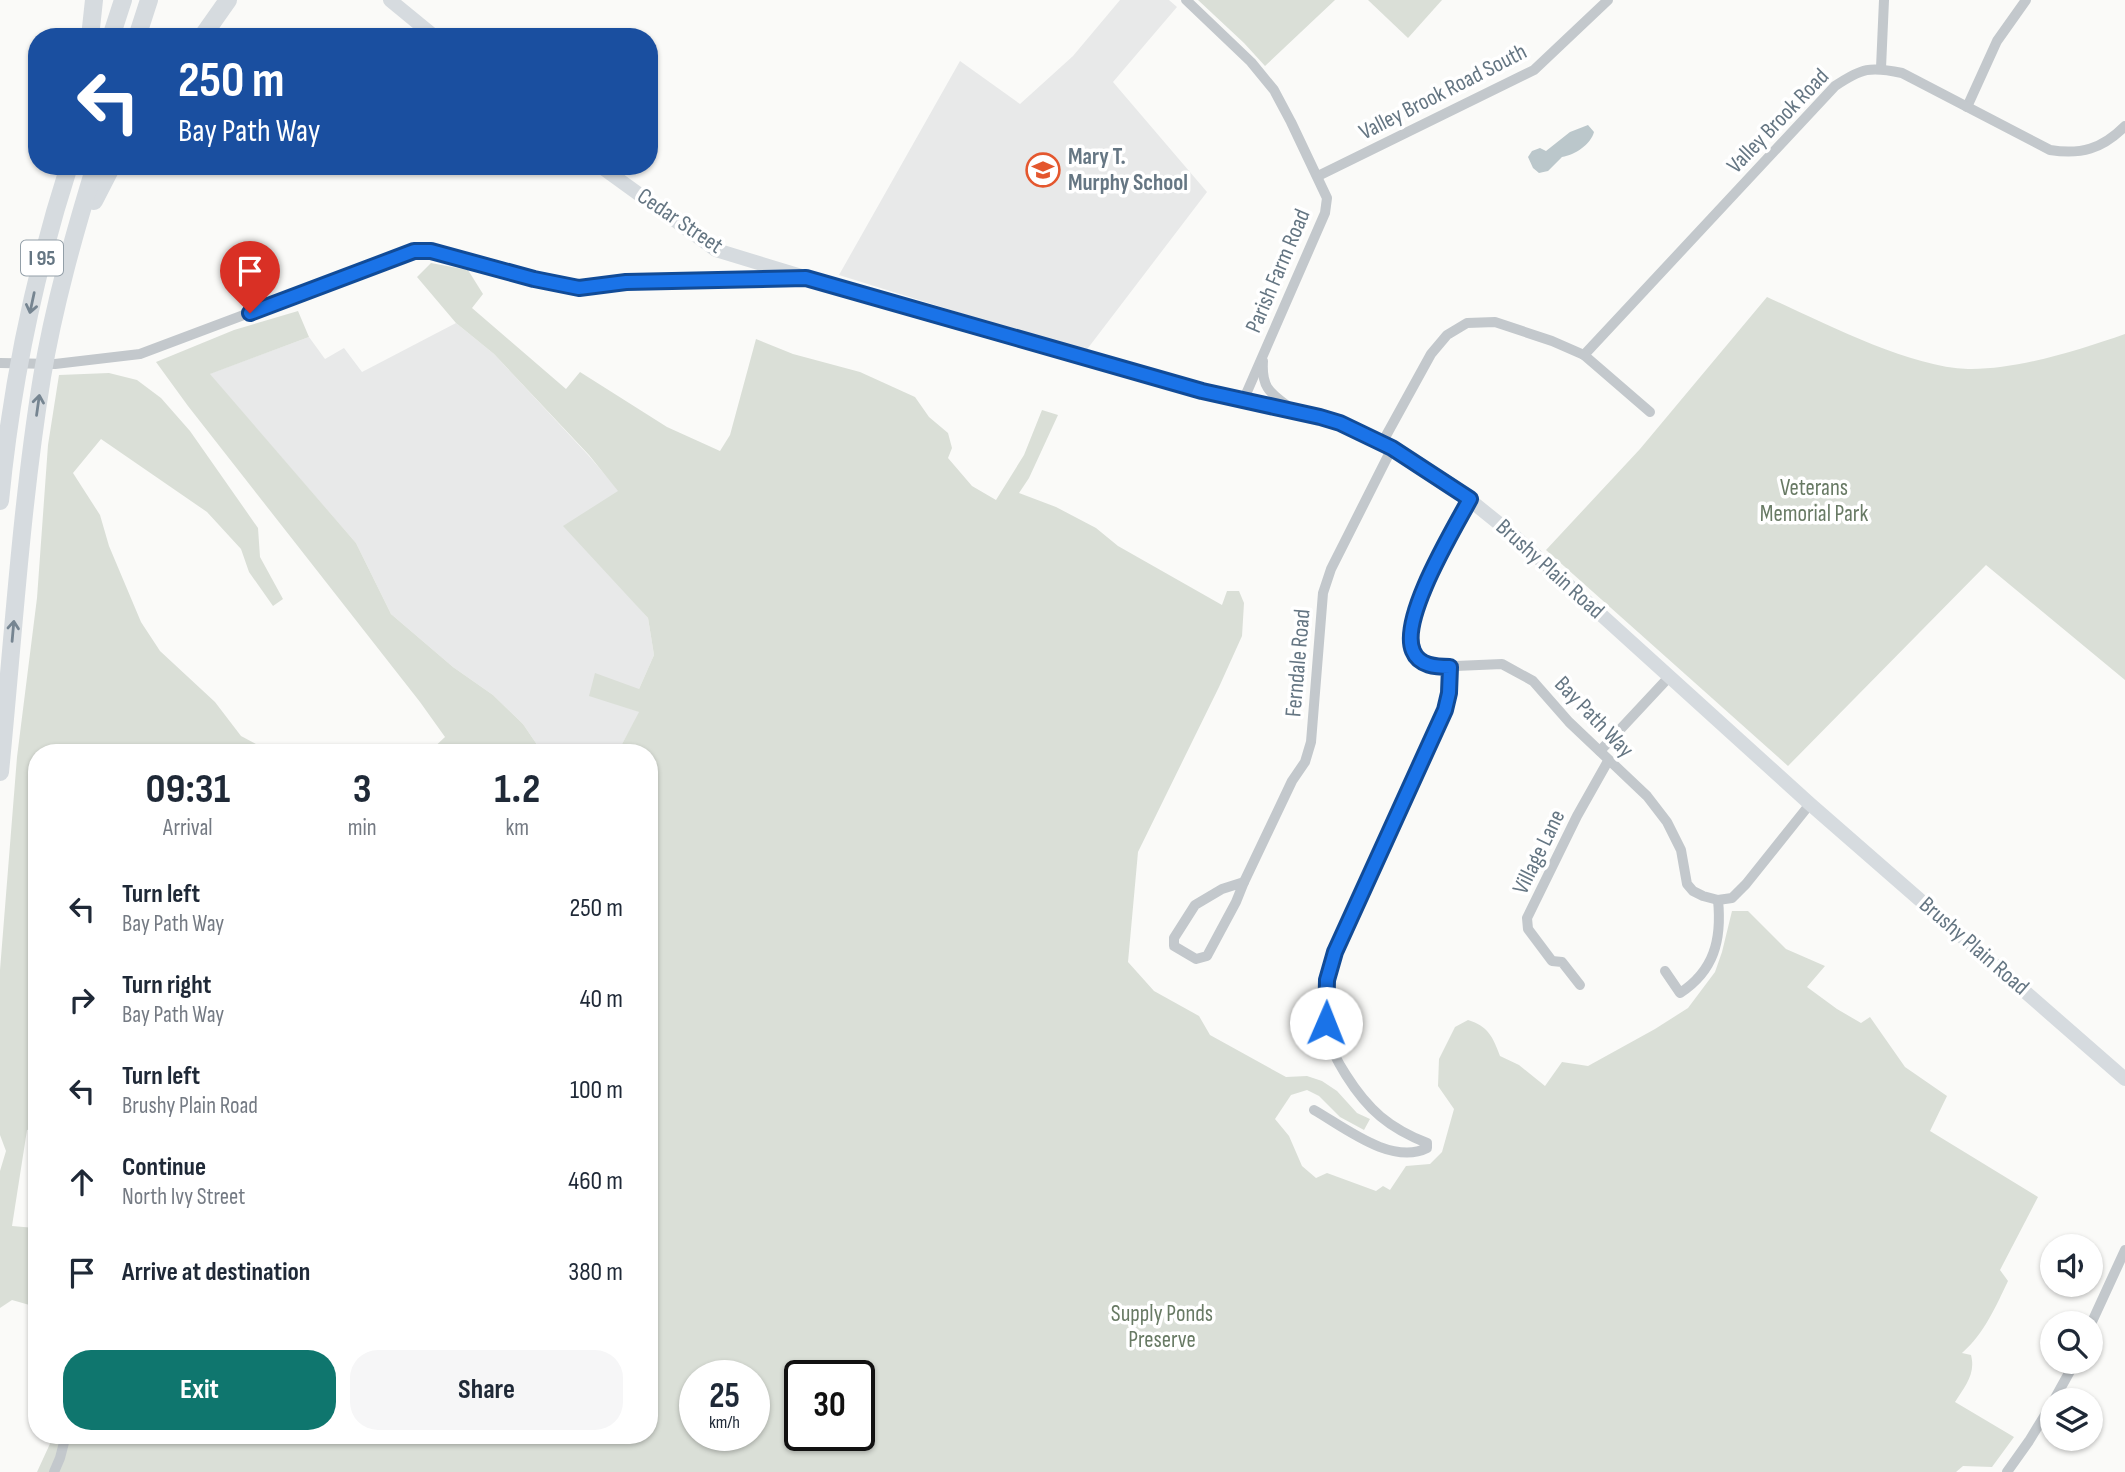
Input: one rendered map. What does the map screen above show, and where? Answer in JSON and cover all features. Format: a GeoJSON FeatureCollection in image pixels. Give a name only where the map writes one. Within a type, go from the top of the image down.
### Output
{"type":"FeatureCollection","features":[{"type":"Feature","properties":{"kind":"highway"},"geometry":{"type":"LineString","coordinates":[[91,28],[94,0]]}},
{"type":"Feature","properties":{"kind":"highway"},"geometry":{"type":"LineString","coordinates":[[114,28],[123,0]]}},
{"type":"Feature","properties":{"kind":"highway"},"geometry":{"type":"LineString","coordinates":[[140,28],[149,0]]}},
{"type":"Feature","properties":{"kind":"highway"},"geometry":{"type":"LineString","coordinates":[[208,28],[228,0]]}},
{"type":"Feature","properties":{"kind":"highway"},"geometry":{"type":"LineString","coordinates":[[48,230],[60,175]]}},
{"type":"Feature","properties":{"kind":"highway","name":"I 95"},"geometry":{"type":"LineString","coordinates":[[0,501],[21,351],[48,230],[66,175]]}},
{"type":"Feature","properties":{"kind":"highway","name":"I 95"},"geometry":{"type":"LineString","coordinates":[[0,772],[28,475],[43,377],[71,245],[92,175]]}},
{"type":"Feature","properties":{"kind":"highway"},"geometry":{"type":"LineString","coordinates":[[49,345],[83,228],[107,175]]}},
{"type":"Feature","properties":{"kind":"main road"},"geometry":{"type":"LineString","coordinates":[[390,0],[424,28]]}},
{"type":"Feature","properties":{"kind":"main road","name":"Cedar Street"},"geometry":{"type":"LineString","coordinates":[[612,175],[716,250],[806,278]]}},
{"type":"Feature","properties":{"kind":"main road","name":"Brushy Plain Road"},"geometry":{"type":"LineString","coordinates":[[806,278],[1143,374],[1340,423],[1387,445],[1470,499],[1513,534],[1810,804],[2125,1079]]}},
{"type":"Feature","properties":{"kind":"street","name":"Parish Farm Road"},"geometry":{"type":"LineString","coordinates":[[1186,0],[1251,62],[1274,90],[1327,198],[1325,213],[1243,401]]}},
{"type":"Feature","properties":{"kind":"street","name":"Valley Brook Road South"},"geometry":{"type":"LineString","coordinates":[[1318,176],[1534,70],[1608,0]]}},
{"type":"Feature","properties":{"kind":"street"},"geometry":{"type":"LineString","coordinates":[[1884,0],[1881,68],[1902,73],[2050,150],[2070,153],[2092,148],[2112,139],[2125,127]]}},
{"type":"Feature","properties":{"kind":"street"},"geometry":{"type":"LineString","coordinates":[[1967,107],[1997,41],[2026,0]]}},
{"type":"Feature","properties":{"kind":"street","name":"Valley Brook Road"},"geometry":{"type":"LineString","coordinates":[[1584,355],[1835,86],[1855,72],[1881,68]]}},
{"type":"Feature","properties":{"kind":"street"},"geometry":{"type":"LineString","coordinates":[[0,363],[55,365],[140,354],[414,251],[431,251],[534,279],[579,288],[626,282],[806,278]]}},
{"type":"Feature","properties":{"kind":"street","name":"Ferndale Road"},"geometry":{"type":"LineString","coordinates":[[1244,882],[1223,889],[1195,905],[1174,938],[1174,946],[1196,959],[1206,956],[1236,902],[1292,781],[1305,762],[1311,742],[1323,593],[1331,569],[1387,445],[1431,354],[1447,335],[1467,323],[1495,322],[1552,341],[1584,355],[1650,412]]}},
{"type":"Feature","properties":{"kind":"street","name":"Parish Farm Road"},"geometry":{"type":"LineString","coordinates":[[1263,354],[1262,368],[1268,391],[1296,412]]}},
{"type":"Feature","properties":{"kind":"street","name":"Bay Path Way"},"geometry":{"type":"LineString","coordinates":[[1470,499],[1415,610],[1410,641],[1413,652],[1422,662],[1433,667],[1502,664],[1533,681],[1569,722],[1647,796],[1667,821],[1681,850],[1687,884],[1703,897],[1718,901]]}},
{"type":"Feature","properties":{"kind":"street"},"geometry":{"type":"LineString","coordinates":[[1314,1110],[1372,1144],[1390,1151],[1418,1153],[1427,1148],[1427,1143],[1406,1135],[1386,1122],[1359,1094],[1340,1065],[1328,1037],[1327,980],[1335,952],[1445,710],[1450,667]]}},
{"type":"Feature","properties":{"kind":"street"},"geometry":{"type":"LineString","coordinates":[[1600,751],[1670,676]]}},
{"type":"Feature","properties":{"kind":"street","name":"Village Lane"},"geometry":{"type":"LineString","coordinates":[[1580,985],[1562,962],[1552,961],[1528,929],[1527,918],[1608,761]]}},
{"type":"Feature","properties":{"kind":"street"},"geometry":{"type":"LineString","coordinates":[[1665,971],[1680,993],[1697,982],[1713,955],[1718,937],[1718,901],[1732,898],[1746,884],[1810,804]]}},
{"type":"Feature","properties":{"kind":"street"},"geometry":{"type":"LineString","coordinates":[[2097,1311],[2125,1250]]}},
{"type":"Feature","properties":{"kind":"street"},"geometry":{"type":"LineString","coordinates":[[2007,1472],[2040,1423]]}},
{"type":"Feature","properties":{"kind":"street"},"geometry":{"type":"LineString","coordinates":[[54,1472],[64,1444]]}},
{"type":"Feature","properties":{"kind":"shaded area","name":"Mary T. Murphy School"},"geometry":{"type":"Polygon","coordinates":[[[1120,0],[1169,0],[1177,7],[1113,82],[1207,192],[1085,352],[839,275],[960,61],[1020,104],[1073,56],[1120,0]]]}},
{"type":"Feature","properties":{"kind":"shaded area"},"geometry":{"type":"Polygon","coordinates":[[[1588,125],[1594,132],[1590,141],[1582,148],[1562,157],[1548,171],[1539,173],[1533,168],[1528,157],[1532,151],[1540,148],[1546,151],[1570,132],[1588,125]]]}},
{"type":"Feature","properties":{"kind":"shaded area"},"geometry":{"type":"Polygon","coordinates":[[[456,323],[494,354],[619,491],[614,579],[648,618],[654,655],[639,689],[590,695],[640,712],[622,744],[537,744],[523,724],[493,695],[453,667],[391,614],[356,543],[209,374],[309,337],[325,359],[344,348],[362,372],[456,323]]]}},
{"type":"Feature","properties":{"kind":"green space"},"geometry":{"type":"Polygon","coordinates":[[[1198,0],[1335,0],[1265,66],[1198,0]]]}},
{"type":"Feature","properties":{"kind":"green space"},"geometry":{"type":"Polygon","coordinates":[[[1368,0],[1442,0],[1408,38],[1368,0]]]}},
{"type":"Feature","properties":{"kind":"green space","name":"Supply Ponds Preserve"},"geometry":{"type":"Polygon","coordinates":[[[431,263],[468,270],[483,294],[472,308],[566,389],[580,372],[667,427],[720,451],[730,435],[756,339],[793,354],[860,372],[915,397],[929,417],[948,433],[952,448],[948,458],[972,486],[996,500],[1024,455],[1042,410],[1058,415],[1029,478],[1019,493],[1056,507],[1096,528],[1118,546],[1222,605],[1227,591],[1239,591],[1244,603],[1242,636],[1138,852],[1128,962],[1154,991],[1199,1016],[1210,1035],[1286,1077],[1307,1076],[1322,1081],[1337,1091],[1357,1113],[1370,1119],[1364,1130],[1340,1117],[1319,1096],[1307,1090],[1291,1095],[1275,1119],[1289,1136],[1302,1166],[1316,1178],[1327,1173],[1376,1191],[1383,1186],[1390,1190],[1406,1166],[1430,1164],[1442,1152],[1454,1109],[1438,1086],[1439,1059],[1455,1027],[1468,1020],[1480,1025],[1489,1033],[1500,1056],[1519,1065],[1545,1086],[1562,1062],[1588,1066],[1688,1008],[1715,972],[1732,911],[1748,911],[1786,949],[1825,966],[1807,987],[1861,1023],[1870,1017],[1905,1067],[1947,1096],[1930,1131],[2038,1197],[2000,1270],[2008,1281],[1999,1300],[1983,1328],[1962,1353],[1971,1355],[1972,1368],[1969,1380],[1955,1402],[2014,1437],[1992,1467],[1963,1466],[1956,1472],[37,1472],[50,1444],[658,1444],[658,744],[622,744],[639,712],[589,696],[595,673],[639,689],[654,655],[648,618],[563,526],[618,491],[589,455],[494,354],[456,323],[417,277],[431,263]]]}},
{"type":"Feature","properties":{"kind":"green space","name":"Veterans Memorial Park"},"geometry":{"type":"Polygon","coordinates":[[[1767,297],[1893,352],[1944,366],[1968,369],[2027,363],[2125,334],[2125,680],[1986,565],[1788,766],[1546,550],[1640,449],[1767,297]]]}},
{"type":"Feature","properties":{"kind":"green space"},"geometry":{"type":"Polygon","coordinates":[[[298,311],[309,337],[210,374],[356,543],[391,614],[453,667],[493,695],[523,724],[537,744],[438,744],[445,737],[420,702],[156,362],[234,330],[298,311]]]}},
{"type":"Feature","properties":{"kind":"green space"},"geometry":{"type":"Polygon","coordinates":[[[109,373],[137,380],[161,398],[190,431],[258,528],[260,557],[283,599],[273,606],[249,572],[241,549],[207,512],[101,439],[73,473],[100,515],[109,546],[141,622],[160,651],[215,702],[241,736],[256,744],[28,744],[28,1130],[12,1226],[28,1227],[28,1305],[12,1300],[0,1308],[0,1171],[6,1151],[0,1135],[0,970],[17,757],[37,598],[48,445],[59,375],[109,373]]]}},
{"type":"Feature","properties":{"kind":"place","name":"Mary T. Murphy School"},"geometry":{"type":"Point","coordinates":[1043,170]}},
{"type":"Feature","properties":{"kind":"route"},"geometry":{"type":"LineString","coordinates":[[250,313],[414,251],[431,251],[534,279],[579,288],[626,282],[806,278],[1225,397],[1340,423],[1392,448],[1450,484],[1470,499],[1415,610],[1410,641],[1413,652],[1422,662],[1433,667],[1450,667],[1449,693],[1445,710],[1335,952],[1327,980],[1326,1023]]}}]}
